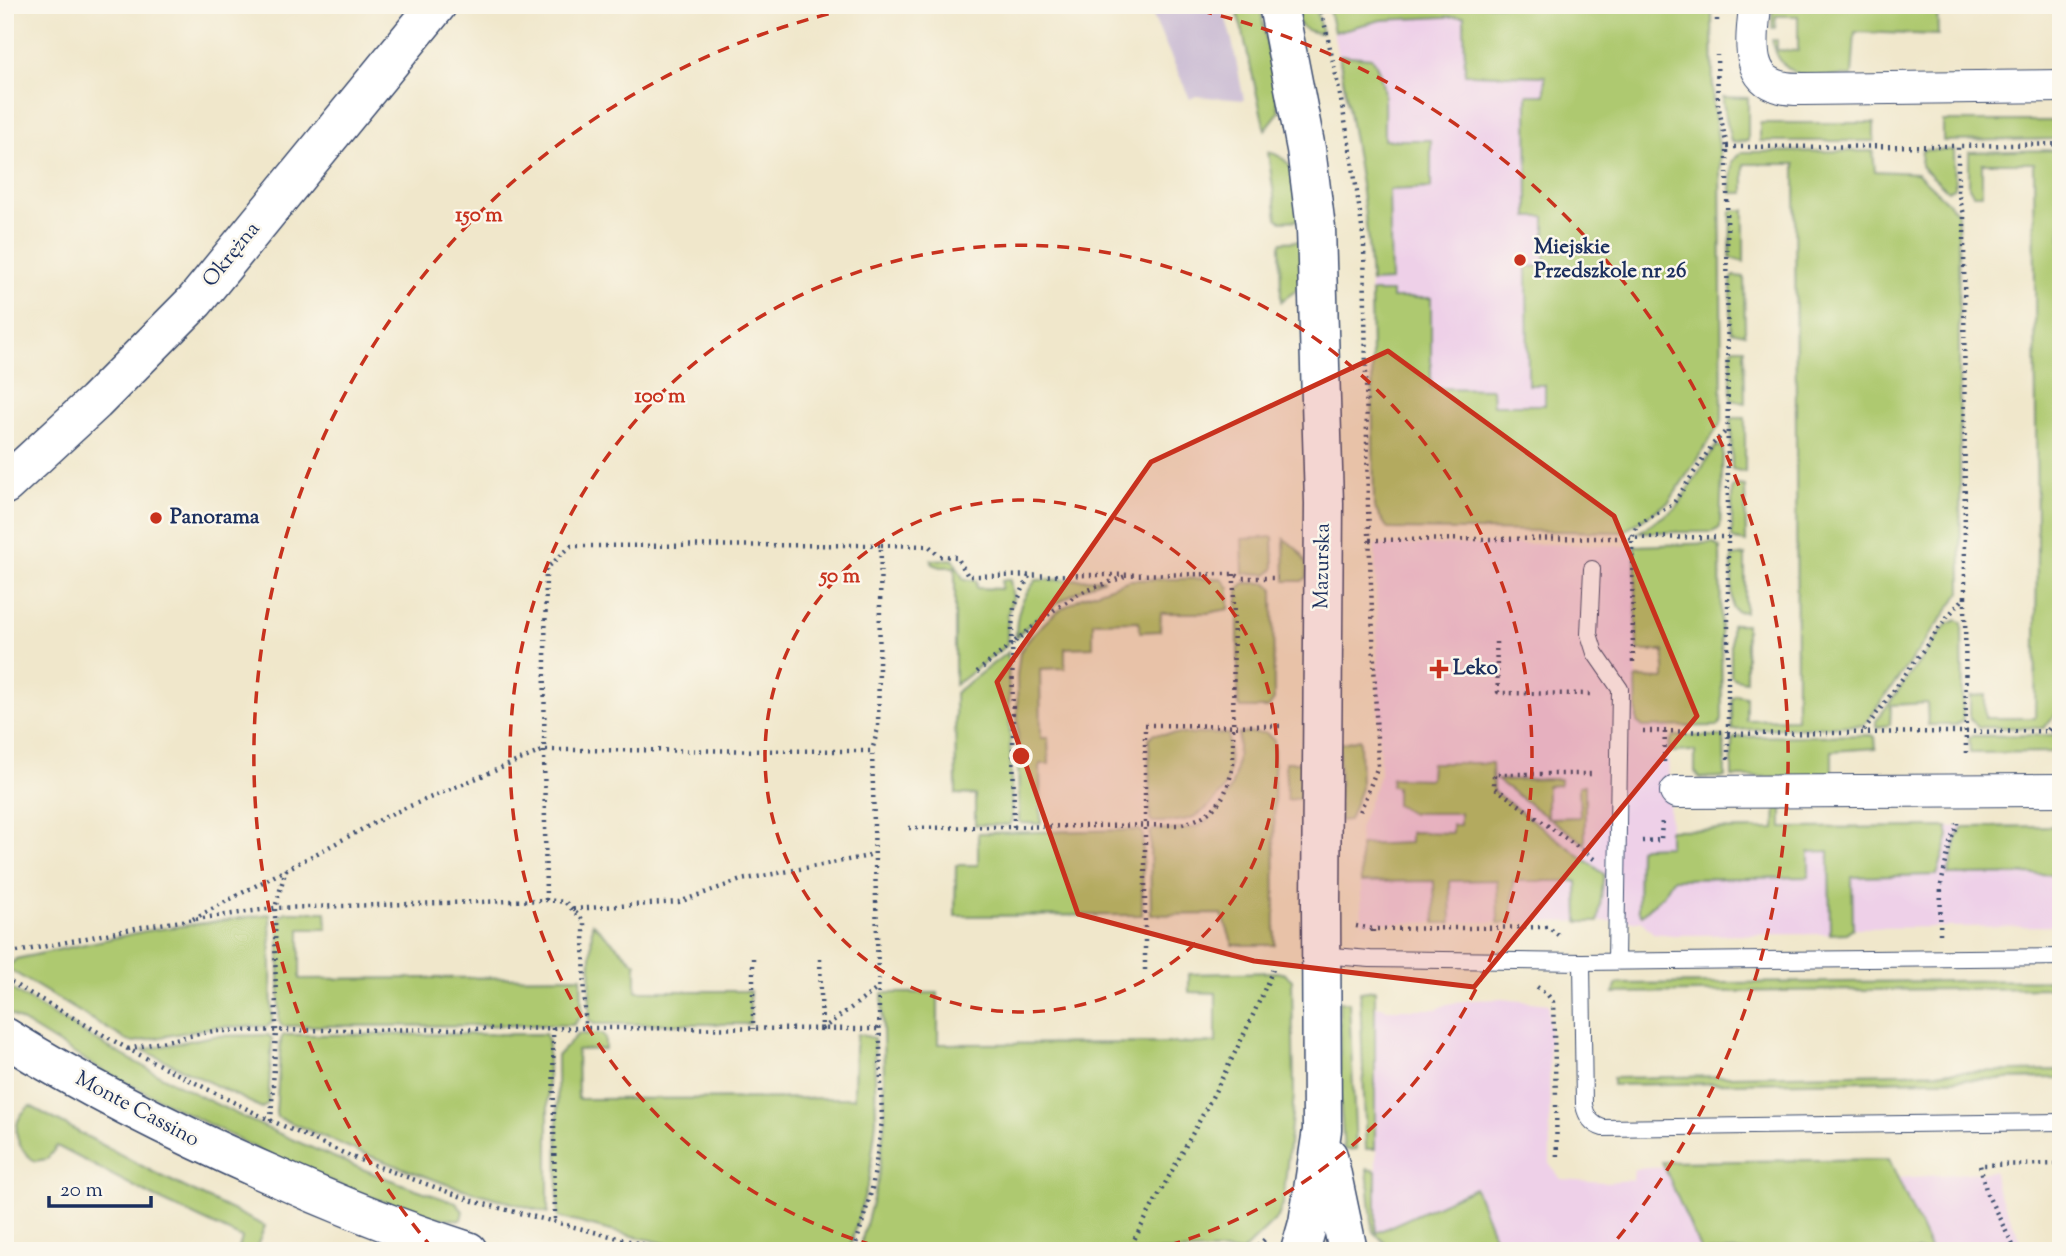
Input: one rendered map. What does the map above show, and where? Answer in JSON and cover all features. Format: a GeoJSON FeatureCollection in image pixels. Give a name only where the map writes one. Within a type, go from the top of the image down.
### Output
{"type":"FeatureCollection","features":[{"type":"Feature","properties":{"kind":"street","name":"Okrężna"},"geometry":{"type":"LineString","coordinates":[[5,485],[94,402],[195,301],[436,5]]}},
{"type":"Feature","properties":{"kind":"street","name":"Mazurska"},"geometry":{"type":"LineString","coordinates":[[1278,5],[1306,149],[1318,249],[1324,503],[1322,1130],[1308,1223],[1300,1251]]}},
{"type":"Feature","properties":{"kind":"street"},"geometry":{"type":"LineString","coordinates":[[1755,5],[1755,66],[1761,77],[1780,88],[2061,86]]}},
{"type":"Feature","properties":{"kind":"street"},"geometry":{"type":"LineString","coordinates":[[1667,792],[2061,790]]}},
{"type":"Feature","properties":{"kind":"street","name":"Monte Cassino"},"geometry":{"type":"LineString","coordinates":[[5,1037],[111,1098],[202,1145],[355,1212],[468,1251]]}},
{"type":"Feature","properties":{"kind":"street","name":"Mazurska"},"geometry":{"type":"LineString","coordinates":[[1322,1130],[1348,1251]]}},
{"type":"Feature","properties":{"kind":"lane"},"geometry":{"type":"LineString","coordinates":[[1592,569],[1589,634],[1595,653],[1619,689],[1616,961]]}},
{"type":"Feature","properties":{"kind":"lane"},"geometry":{"type":"LineString","coordinates":[[1321,955],[1370,959],[1582,962],[2061,957]]}},
{"type":"Feature","properties":{"kind":"lane"},"geometry":{"type":"LineString","coordinates":[[1582,962],[1584,1105],[1585,1111],[1597,1127],[2061,1122]]}},
{"type":"Feature","properties":{"kind":"path"},"geometry":{"type":"LineString","coordinates":[[1320,5],[1360,203],[1364,243],[1378,766],[1355,822]]}},
{"type":"Feature","properties":{"kind":"path"},"geometry":{"type":"LineString","coordinates":[[1717,5],[1717,30]]}},
{"type":"Feature","properties":{"kind":"path"},"geometry":{"type":"LineString","coordinates":[[1633,731],[1728,732],[1727,147],[1718,104],[1717,42]]}},
{"type":"Feature","properties":{"kind":"path"},"geometry":{"type":"LineString","coordinates":[[1727,147],[2061,144]]}},
{"type":"Feature","properties":{"kind":"path"},"geometry":{"type":"LineString","coordinates":[[1958,146],[1958,193],[1965,214],[1966,730]]}},
{"type":"Feature","properties":{"kind":"path"},"geometry":{"type":"LineString","coordinates":[[1633,662],[1632,538],[1637,525],[1673,504],[1713,444],[1727,430]]}},
{"type":"Feature","properties":{"kind":"path"},"geometry":{"type":"LineString","coordinates":[[1370,540],[1728,537]]}},
{"type":"Feature","properties":{"kind":"path"},"geometry":{"type":"LineString","coordinates":[[853,1251],[872,1189],[882,1121],[872,751],[878,728],[881,545]]}},
{"type":"Feature","properties":{"kind":"path"},"geometry":{"type":"LineString","coordinates":[[546,900],[546,569],[571,546],[929,547],[939,556],[957,557],[968,576],[1234,574],[1241,578],[1278,578]]}},
{"type":"Feature","properties":{"kind":"path"},"geometry":{"type":"LineString","coordinates":[[909,828],[1178,825],[1195,821],[1207,814],[1230,785],[1233,764],[1234,574]]}},
{"type":"Feature","properties":{"kind":"path"},"geometry":{"type":"LineString","coordinates":[[977,673],[1054,610],[1080,593],[1130,575]]}},
{"type":"Feature","properties":{"kind":"path"},"geometry":{"type":"LineString","coordinates":[[1014,827],[1014,608],[1029,576]]}},
{"type":"Feature","properties":{"kind":"path"},"geometry":{"type":"LineString","coordinates":[[1864,731],[1948,616],[1965,597]]}},
{"type":"Feature","properties":{"kind":"path"},"geometry":{"type":"LineString","coordinates":[[1496,642],[1498,692],[1602,695]]}},
{"type":"Feature","properties":{"kind":"path"},"geometry":{"type":"LineString","coordinates":[[2047,730],[2061,714]]}},
{"type":"Feature","properties":{"kind":"path"},"geometry":{"type":"LineString","coordinates":[[1145,970],[1144,724],[1279,726]]}},
{"type":"Feature","properties":{"kind":"path"},"geometry":{"type":"LineString","coordinates":[[1728,734],[2061,730]]}},
{"type":"Feature","properties":{"kind":"path"},"geometry":{"type":"LineString","coordinates":[[1634,842],[1661,840],[1667,792],[1665,731]]}},
{"type":"Feature","properties":{"kind":"path"},"geometry":{"type":"LineString","coordinates":[[193,919],[391,814],[544,750],[872,751]]}},
{"type":"Feature","properties":{"kind":"path"},"geometry":{"type":"LineString","coordinates":[[1596,861],[1494,787],[1494,774],[1605,774]]}},
{"type":"Feature","properties":{"kind":"path"},"geometry":{"type":"LineString","coordinates":[[1940,935],[1941,885],[1951,839],[1957,828],[1958,790]]}},
{"type":"Feature","properties":{"kind":"path"},"geometry":{"type":"LineString","coordinates":[[572,909],[679,902],[741,880],[874,853]]}},
{"type":"Feature","properties":{"kind":"path"},"geometry":{"type":"LineString","coordinates":[[271,1121],[276,1031],[275,908],[286,869]]}},
{"type":"Feature","properties":{"kind":"path"},"geometry":{"type":"LineString","coordinates":[[5,958],[30,950],[146,926],[275,908],[546,900],[565,902],[584,921],[585,1028]]}},
{"type":"Feature","properties":{"kind":"path"},"geometry":{"type":"LineString","coordinates":[[1370,959],[1373,929],[1548,927],[1566,939]]}},
{"type":"Feature","properties":{"kind":"path"},"geometry":{"type":"LineString","coordinates":[[753,958],[753,1029]]}},
{"type":"Feature","properties":{"kind":"path"},"geometry":{"type":"LineString","coordinates":[[820,959],[822,1029]]}},
{"type":"Feature","properties":{"kind":"path"},"geometry":{"type":"LineString","coordinates":[[1128,1251],[1224,1075],[1273,969]]}},
{"type":"Feature","properties":{"kind":"path"},"geometry":{"type":"LineString","coordinates":[[5,979],[128,1049],[271,1121],[357,1159],[476,1202],[669,1251]]}},
{"type":"Feature","properties":{"kind":"path"},"geometry":{"type":"LineString","coordinates":[[1535,986],[1553,1002],[1557,1161]]}},
{"type":"Feature","properties":{"kind":"path"},"geometry":{"type":"LineString","coordinates":[[822,1029],[877,989]]}},
{"type":"Feature","properties":{"kind":"path"},"geometry":{"type":"LineString","coordinates":[[553,1028],[555,1222]]}},
{"type":"Feature","properties":{"kind":"path"},"geometry":{"type":"LineString","coordinates":[[128,1049],[213,1031],[879,1029]]}},
{"type":"Feature","properties":{"kind":"path"},"geometry":{"type":"LineString","coordinates":[[2016,1251],[1987,1194],[1980,1165],[2061,1164]]}},
{"type":"Feature","properties":{"kind":"highlighted area"},"geometry":{"type":"Polygon","coordinates":[[[1388,351],[1614,516],[1697,716],[1474,987],[1254,961],[1078,914],[997,682],[1151,462],[1388,351]]]}},
{"type":"Feature","properties":{"kind":"shaded area"},"geometry":{"type":"Polygon","coordinates":[[[1148,5],[1222,5],[1244,100],[1196,96],[1190,99],[1148,5]]]}},
{"type":"Feature","properties":{"kind":"shaded area","name":"Miejskie Przedszkole nr 26"},"geometry":{"type":"Polygon","coordinates":[[[1329,9],[1678,12],[1664,499],[1374,499],[1369,237],[1329,9]]]}},
{"type":"Feature","properties":{"kind":"shaded area"},"geometry":{"type":"Polygon","coordinates":[[[1375,545],[1635,546],[1637,722],[1643,727],[1670,726],[1670,830],[1775,829],[1775,807],[1782,807],[1782,828],[2061,826],[2061,926],[1853,928],[1846,933],[1831,934],[1673,935],[1653,933],[1641,921],[1362,922],[1359,828],[1380,774],[1375,545]]]}},
{"type":"Feature","properties":{"kind":"shaded area"},"geometry":{"type":"Polygon","coordinates":[[[1502,999],[1549,1004],[1550,1165],[1561,1179],[1604,1182],[1633,1180],[1634,1169],[1664,1167],[1701,1251],[1500,1251],[1475,1189],[1376,1233],[1376,1006],[1388,1009],[1437,1009],[1447,1004],[1470,1000],[1502,999]]]}},
{"type":"Feature","properties":{"kind":"shaded area"},"geometry":{"type":"Polygon","coordinates":[[[1994,1171],[1996,1186],[2026,1251],[1931,1251],[1898,1178],[1994,1171]]]}},
{"type":"Feature","properties":{"kind":"green space"},"geometry":{"type":"Polygon","coordinates":[[[1235,5],[1260,5],[1279,112],[1265,130],[1243,33],[1235,5]]]}},
{"type":"Feature","properties":{"kind":"green space"},"geometry":{"type":"Polygon","coordinates":[[[1291,5],[1315,5],[1322,33],[1304,29],[1291,5]]]}},
{"type":"Feature","properties":{"kind":"green space","name":"Miejskie Przedszkole nr 26"},"geometry":{"type":"Polygon","coordinates":[[[1328,5],[1712,5],[1713,102],[1720,155],[1722,421],[1669,502],[1623,532],[1388,529],[1374,507],[1371,292],[1392,292],[1392,298],[1431,298],[1431,388],[1492,389],[1493,405],[1545,405],[1545,385],[1528,385],[1527,267],[1545,266],[1545,217],[1528,217],[1527,95],[1545,95],[1545,76],[1465,74],[1464,16],[1381,20],[1334,32],[1328,5]]]}},
{"type":"Feature","properties":{"kind":"green space"},"geometry":{"type":"Polygon","coordinates":[[[1781,5],[1937,5],[1938,35],[1855,32],[1852,76],[1802,74],[1792,71],[1784,64],[1777,54],[1772,40],[1777,40],[1777,50],[1798,51],[1798,16],[1776,16],[1775,28],[1772,28],[1774,8],[1781,5]]]}},
{"type":"Feature","properties":{"kind":"green space"},"geometry":{"type":"Polygon","coordinates":[[[1339,55],[1372,58],[1383,87],[1384,140],[1431,140],[1431,188],[1389,190],[1391,281],[1371,282],[1363,196],[1339,55]]]}},
{"type":"Feature","properties":{"kind":"green space"},"geometry":{"type":"Polygon","coordinates":[[[1723,97],[1748,98],[1748,141],[1731,142],[1723,97]]]}},
{"type":"Feature","properties":{"kind":"green space"},"geometry":{"type":"Polygon","coordinates":[[[1943,121],[2061,121],[2061,139],[1943,141],[1943,121]]]}},
{"type":"Feature","properties":{"kind":"green space"},"geometry":{"type":"Polygon","coordinates":[[[1760,123],[1874,123],[1874,141],[1760,141],[1760,123]]]}},
{"type":"Feature","properties":{"kind":"green space"},"geometry":{"type":"Polygon","coordinates":[[[1922,150],[1954,150],[1955,187],[1948,191],[1921,166],[1922,150]]]}},
{"type":"Feature","properties":{"kind":"green space"},"geometry":{"type":"Polygon","coordinates":[[[1873,151],[1875,171],[1917,173],[1958,212],[1961,592],[1864,725],[1732,730],[1732,698],[1736,695],[1746,697],[1746,720],[1797,719],[1795,164],[1744,164],[1744,193],[1731,193],[1732,161],[1742,152],[1873,151]]]}},
{"type":"Feature","properties":{"kind":"green space"},"geometry":{"type":"Polygon","coordinates":[[[2061,151],[2061,708],[2044,728],[1979,727],[1970,719],[1970,696],[1985,695],[1985,718],[2035,718],[2037,548],[2034,163],[1982,163],[1982,194],[1973,194],[1969,187],[1969,152],[2061,151]]]}},
{"type":"Feature","properties":{"kind":"green space"},"geometry":{"type":"Polygon","coordinates":[[[1268,152],[1280,157],[1290,166],[1302,220],[1281,221],[1277,218],[1268,152]]]}},
{"type":"Feature","properties":{"kind":"green space"},"geometry":{"type":"Polygon","coordinates":[[[1744,210],[1744,262],[1730,258],[1731,211],[1744,210]]]}},
{"type":"Feature","properties":{"kind":"green space"},"geometry":{"type":"Polygon","coordinates":[[[1302,241],[1302,282],[1281,301],[1280,245],[1282,242],[1302,241]]]}},
{"type":"Feature","properties":{"kind":"green space"},"geometry":{"type":"Polygon","coordinates":[[[1734,276],[1744,277],[1745,334],[1731,331],[1731,280],[1734,276]]]}},
{"type":"Feature","properties":{"kind":"green space"},"geometry":{"type":"Polygon","coordinates":[[[1734,348],[1744,348],[1745,403],[1731,400],[1731,351],[1734,348]]]}},
{"type":"Feature","properties":{"kind":"green space"},"geometry":{"type":"Polygon","coordinates":[[[1733,418],[1745,418],[1745,472],[1732,469],[1733,418]]]}},
{"type":"Feature","properties":{"kind":"green space"},"geometry":{"type":"Polygon","coordinates":[[[1716,446],[1723,447],[1720,528],[1712,532],[1639,532],[1676,508],[1716,446]]]}},
{"type":"Feature","properties":{"kind":"green space"},"geometry":{"type":"Polygon","coordinates":[[[1735,485],[1745,486],[1746,542],[1732,537],[1732,488],[1735,485]]]}},
{"type":"Feature","properties":{"kind":"green space"},"geometry":{"type":"Polygon","coordinates":[[[1273,537],[1274,569],[1267,574],[1243,573],[1242,539],[1273,537]]]}},
{"type":"Feature","properties":{"kind":"green space"},"geometry":{"type":"Polygon","coordinates":[[[1284,539],[1298,550],[1304,559],[1307,577],[1302,581],[1285,581],[1284,539]]]}},
{"type":"Feature","properties":{"kind":"green space"},"geometry":{"type":"Polygon","coordinates":[[[1714,543],[1720,548],[1722,720],[1718,726],[1643,727],[1637,722],[1636,678],[1664,679],[1664,651],[1637,651],[1635,546],[1714,543]]]}},
{"type":"Feature","properties":{"kind":"green space"},"geometry":{"type":"Polygon","coordinates":[[[1745,555],[1745,612],[1736,611],[1732,607],[1732,557],[1745,555]]]}},
{"type":"Feature","properties":{"kind":"green space"},"geometry":{"type":"Polygon","coordinates":[[[953,559],[964,580],[976,580],[977,588],[1001,589],[1002,580],[1010,580],[1013,598],[1008,613],[1007,645],[955,685],[955,567],[941,567],[932,564],[931,560],[953,559]]]}},
{"type":"Feature","properties":{"kind":"green space"},"geometry":{"type":"Polygon","coordinates":[[[1221,578],[1229,588],[1229,609],[1208,613],[1161,613],[1160,631],[1140,632],[1139,621],[1093,622],[1093,647],[1065,648],[1065,668],[1040,669],[1041,738],[1048,738],[1049,764],[1040,764],[1041,824],[1021,823],[1017,676],[1020,652],[1031,636],[1055,613],[1082,597],[1130,580],[1221,578]]]}},
{"type":"Feature","properties":{"kind":"green space"},"geometry":{"type":"Polygon","coordinates":[[[1104,579],[1057,604],[1016,637],[1020,606],[1036,580],[1104,579]]]}},
{"type":"Feature","properties":{"kind":"green space"},"geometry":{"type":"Polygon","coordinates":[[[1245,583],[1267,583],[1273,588],[1274,700],[1268,708],[1241,708],[1238,704],[1238,589],[1245,583]]]}},
{"type":"Feature","properties":{"kind":"green space"},"geometry":{"type":"Polygon","coordinates":[[[1957,620],[1962,623],[1963,720],[1955,725],[1928,725],[1927,703],[1891,705],[1890,725],[1876,727],[1876,721],[1947,624],[1957,620]]]}},
{"type":"Feature","properties":{"kind":"green space"},"geometry":{"type":"Polygon","coordinates":[[[1746,624],[1746,681],[1731,676],[1731,625],[1746,624]]]}},
{"type":"Feature","properties":{"kind":"green space"},"geometry":{"type":"Polygon","coordinates":[[[1008,652],[1012,819],[1009,825],[975,825],[975,795],[956,794],[955,693],[1008,652]]]}},
{"type":"Feature","properties":{"kind":"green space"},"geometry":{"type":"Polygon","coordinates":[[[1239,733],[1266,733],[1274,741],[1275,945],[1233,945],[1222,914],[1151,915],[1150,833],[1153,830],[1196,827],[1215,812],[1233,783],[1239,733]]]}},
{"type":"Feature","properties":{"kind":"green space"},"geometry":{"type":"Polygon","coordinates":[[[1154,734],[1228,734],[1229,766],[1226,784],[1217,798],[1200,814],[1178,821],[1153,822],[1150,819],[1149,738],[1154,734]]]}},
{"type":"Feature","properties":{"kind":"green space"},"geometry":{"type":"Polygon","coordinates":[[[2061,735],[2061,752],[1970,753],[1969,739],[1972,736],[2061,735]]]}},
{"type":"Feature","properties":{"kind":"green space"},"geometry":{"type":"Polygon","coordinates":[[[1674,736],[1724,736],[1725,777],[1700,778],[1695,772],[1695,751],[1668,752],[1674,736]]]}},
{"type":"Feature","properties":{"kind":"green space"},"geometry":{"type":"Polygon","coordinates":[[[1736,737],[1875,737],[1876,748],[1832,751],[1832,771],[1826,777],[1732,777],[1732,740],[1736,737]]]}},
{"type":"Feature","properties":{"kind":"green space"},"geometry":{"type":"Polygon","coordinates":[[[1360,739],[1361,788],[1349,820],[1339,821],[1339,744],[1360,739]]]}},
{"type":"Feature","properties":{"kind":"green space"},"geometry":{"type":"Polygon","coordinates":[[[1285,762],[1307,762],[1304,798],[1287,800],[1285,762]]]}},
{"type":"Feature","properties":{"kind":"green space"},"geometry":{"type":"Polygon","coordinates":[[[1431,763],[1492,763],[1493,791],[1604,874],[1598,922],[1578,922],[1577,881],[1513,881],[1513,923],[1498,923],[1497,880],[1450,881],[1451,923],[1435,923],[1434,881],[1361,882],[1360,845],[1410,843],[1410,832],[1452,833],[1452,825],[1460,825],[1460,813],[1411,813],[1396,804],[1396,787],[1391,786],[1392,778],[1430,779],[1431,763]]]}},
{"type":"Feature","properties":{"kind":"green space"},"geometry":{"type":"Polygon","coordinates":[[[1560,779],[1560,785],[1547,786],[1547,817],[1497,780],[1560,779]]]}},
{"type":"Feature","properties":{"kind":"green space"},"geometry":{"type":"Polygon","coordinates":[[[1585,785],[1585,844],[1549,818],[1580,817],[1579,786],[1585,785]]]}},
{"type":"Feature","properties":{"kind":"green space"},"geometry":{"type":"Polygon","coordinates":[[[1776,805],[1782,807],[1782,828],[1947,827],[1949,836],[1937,875],[1852,877],[1853,928],[1846,933],[1830,934],[1829,851],[1809,852],[1809,877],[1673,879],[1663,895],[1642,915],[1638,910],[1639,849],[1669,846],[1669,830],[1775,829],[1776,805]]]}},
{"type":"Feature","properties":{"kind":"green space"},"geometry":{"type":"Polygon","coordinates":[[[2061,826],[2061,874],[1948,875],[1957,838],[1963,827],[2061,826]]]}},
{"type":"Feature","properties":{"kind":"green space"},"geometry":{"type":"Polygon","coordinates":[[[1139,830],[1143,833],[1142,915],[955,916],[956,865],[978,865],[978,833],[1139,830]]]}},
{"type":"Feature","properties":{"kind":"green space"},"geometry":{"type":"Polygon","coordinates":[[[286,912],[326,912],[327,929],[300,929],[300,979],[581,977],[582,1015],[573,1025],[282,1026],[279,1021],[279,918],[286,912]]]}},
{"type":"Feature","properties":{"kind":"green space"},"geometry":{"type":"Polygon","coordinates":[[[270,914],[272,1022],[268,1026],[213,1027],[135,1042],[128,1041],[7,968],[16,959],[146,931],[270,914]]]}},
{"type":"Feature","properties":{"kind":"green space"},"geometry":{"type":"Polygon","coordinates":[[[592,923],[636,964],[636,991],[750,991],[750,1024],[594,1024],[589,1020],[592,923]]]}},
{"type":"Feature","properties":{"kind":"green space"},"geometry":{"type":"Polygon","coordinates":[[[1277,972],[1292,980],[1294,1095],[1283,1204],[1278,1217],[1243,1251],[859,1251],[878,1180],[885,1118],[882,993],[938,993],[938,1044],[1216,1043],[1216,993],[1189,992],[1189,974],[1277,972]]]}},
{"type":"Feature","properties":{"kind":"green space"},"geometry":{"type":"Polygon","coordinates":[[[2061,980],[2061,988],[1613,993],[1617,984],[2061,980]]]}},
{"type":"Feature","properties":{"kind":"green space"},"geometry":{"type":"Polygon","coordinates":[[[5,985],[132,1061],[220,1106],[367,1171],[456,1203],[463,1211],[461,1220],[422,1216],[277,1159],[101,1070],[5,1011],[5,985]]]}},
{"type":"Feature","properties":{"kind":"green space"},"geometry":{"type":"Polygon","coordinates":[[[1375,990],[1375,1149],[1366,1149],[1360,992],[1375,990]]]}},
{"type":"Feature","properties":{"kind":"green space"},"geometry":{"type":"Polygon","coordinates":[[[1339,1002],[1349,1002],[1356,1149],[1344,1150],[1340,1098],[1339,1002]]]}},
{"type":"Feature","properties":{"kind":"green space"},"geometry":{"type":"Polygon","coordinates":[[[545,1034],[548,1040],[548,1213],[449,1185],[362,1153],[277,1117],[281,1039],[284,1035],[545,1034]]]}},
{"type":"Feature","properties":{"kind":"green space"},"geometry":{"type":"Polygon","coordinates":[[[578,1034],[602,1034],[605,1037],[605,1049],[577,1050],[578,1099],[854,1098],[857,1034],[874,1038],[876,1121],[869,1180],[849,1251],[699,1251],[558,1217],[557,1056],[578,1034]]]}},
{"type":"Feature","properties":{"kind":"green space"},"geometry":{"type":"Polygon","coordinates":[[[268,1035],[272,1039],[268,1103],[262,1108],[143,1050],[214,1036],[268,1035]]]}},
{"type":"Feature","properties":{"kind":"green space"},"geometry":{"type":"Polygon","coordinates":[[[2061,1070],[2061,1078],[1613,1085],[1613,1078],[2061,1070]]]}},
{"type":"Feature","properties":{"kind":"green space"},"geometry":{"type":"Polygon","coordinates":[[[30,1106],[153,1172],[265,1226],[255,1251],[238,1251],[242,1238],[154,1197],[57,1146],[47,1159],[35,1161],[22,1149],[17,1134],[19,1119],[30,1106]]]}},
{"type":"Feature","properties":{"kind":"green space"},"geometry":{"type":"Polygon","coordinates":[[[1889,1159],[1931,1251],[1701,1251],[1662,1162],[1889,1159]]]}},
{"type":"Feature","properties":{"kind":"green space"},"geometry":{"type":"Polygon","coordinates":[[[1367,1169],[1376,1171],[1376,1233],[1475,1188],[1500,1251],[1394,1251],[1373,1232],[1367,1169]]]}},
{"type":"Feature","properties":{"kind":"place","name":"Miejskie Przedszkole nr 26"},"geometry":{"type":"Point","coordinates":[1520,260]}},
{"type":"Feature","properties":{"kind":"place","name":"Panorama"},"geometry":{"type":"Point","coordinates":[156,518]}},
{"type":"Feature","properties":{"kind":"place","name":"Leko"},"geometry":{"type":"Point","coordinates":[1439,669]}}]}
